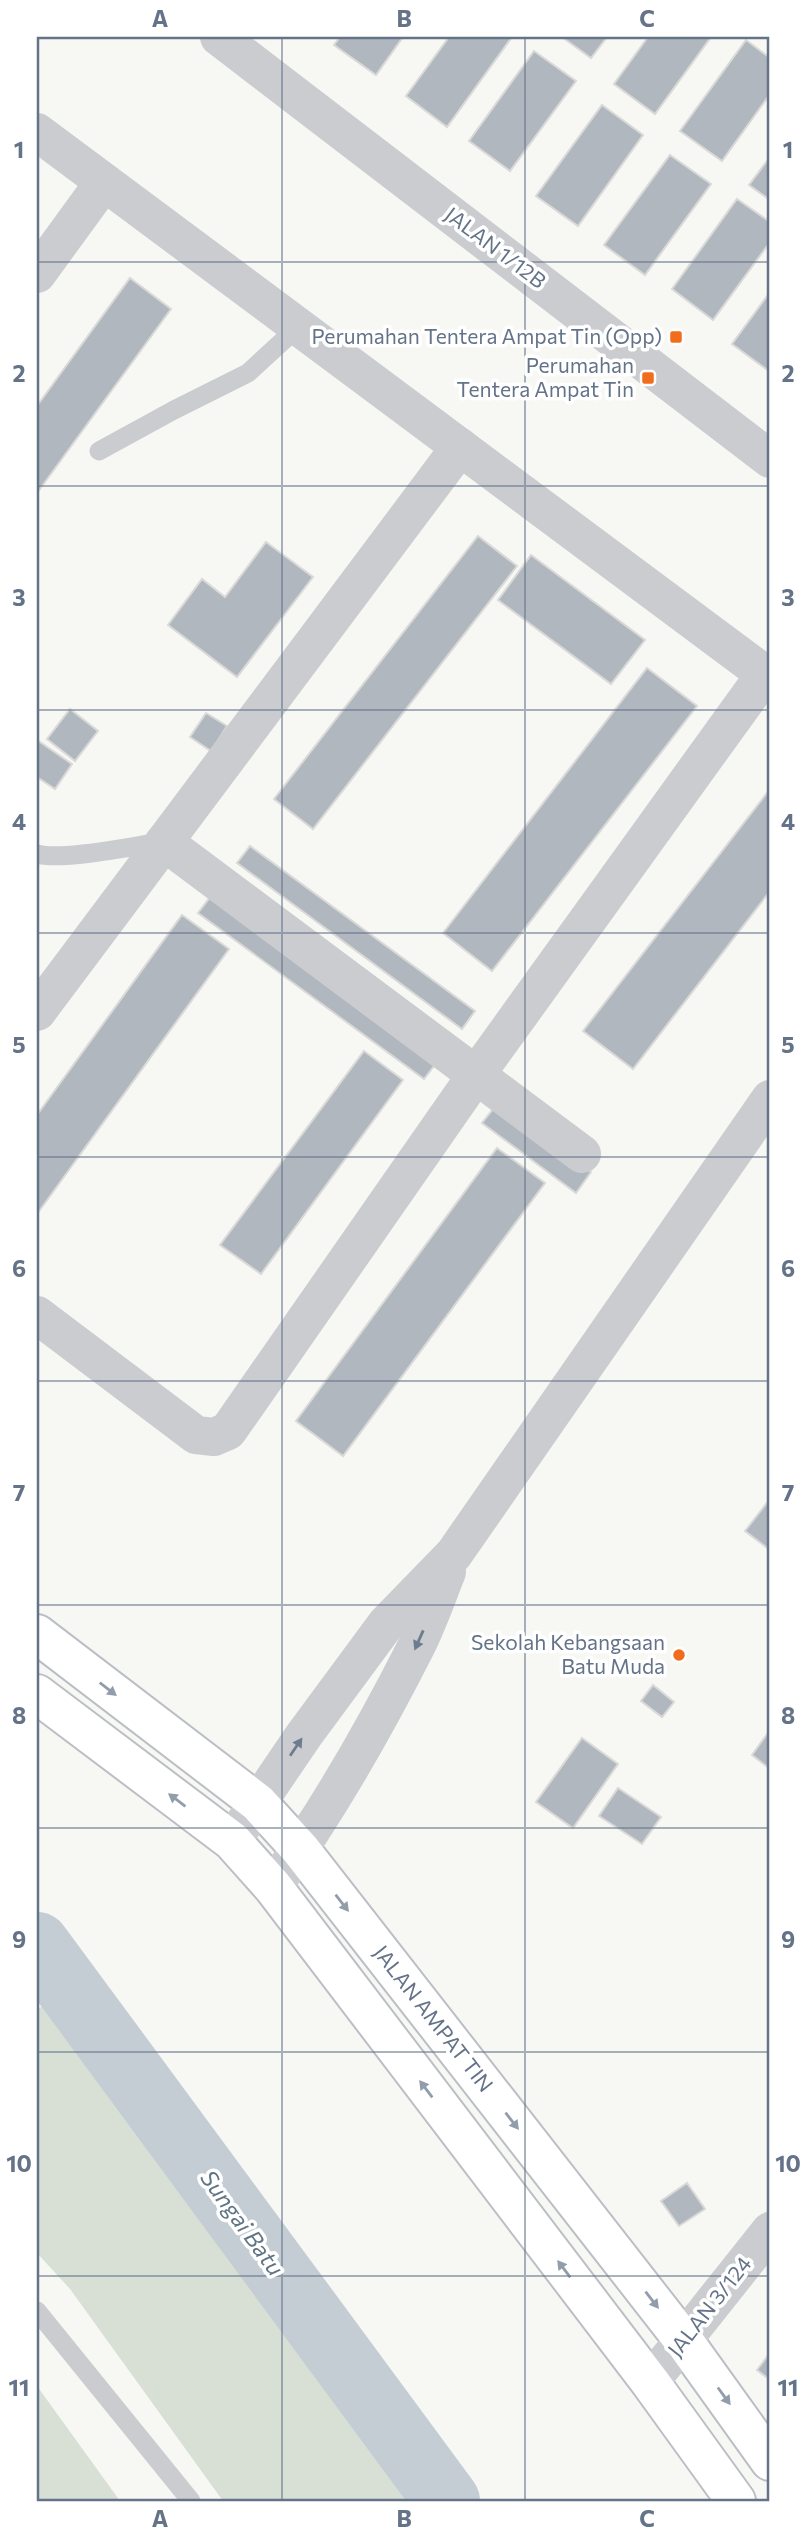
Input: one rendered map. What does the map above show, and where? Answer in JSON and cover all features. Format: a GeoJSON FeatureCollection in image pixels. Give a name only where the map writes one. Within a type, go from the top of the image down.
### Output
{"type":"FeatureCollection","features":[{"type":"Feature","properties":{"kind":"street","name":"JALAN 1/12B"},"geometry":{"type":"LineString","coordinates":[[219,37],[770,459]]}},
{"type":"Feature","properties":{"kind":"street"},"geometry":{"type":"LineString","coordinates":[[37,132],[767,676],[476,1075],[228,1431],[214,1437],[196,1436],[37,1315]]}},
{"type":"Feature","properties":{"kind":"street"},"geometry":{"type":"LineString","coordinates":[[37,274],[104,182]]}},
{"type":"Feature","properties":{"kind":"street"},"geometry":{"type":"LineString","coordinates":[[37,1012],[460,447]]}},
{"type":"Feature","properties":{"kind":"street"},"geometry":{"type":"LineString","coordinates":[[164,842],[582,1154]]}},
{"type":"Feature","properties":{"kind":"street"},"geometry":{"type":"LineString","coordinates":[[232,1841],[304,1735],[386,1624],[454,1554],[770,1099]]}},
{"type":"Feature","properties":{"kind":"street"},"geometry":{"type":"LineString","coordinates":[[273,1887],[338,1787],[417,1645],[454,1554]]}},
{"type":"Feature","properties":{"kind":"street","name":"JALAN AMPAT TIN"},"geometry":{"type":"LineString","coordinates":[[37,1634],[258,1803],[300,1849],[684,2341],[768,2453]]}},
{"type":"Feature","properties":{"kind":"street"},"geometry":{"type":"LineString","coordinates":[[37,1694],[232,1841],[273,1887],[650,2382],[736,2501]]}},
{"type":"Feature","properties":{"kind":"street","name":"JALAN 3/124"},"geometry":{"type":"LineString","coordinates":[[650,2382],[770,2231]]}},
{"type":"Feature","properties":{"kind":"lane"},"geometry":{"type":"LineString","coordinates":[[99,452],[248,373],[298,327]]}},
{"type":"Feature","properties":{"kind":"lane"},"geometry":{"type":"LineString","coordinates":[[37,854],[44,856],[76,853],[164,842]]}},
{"type":"Feature","properties":{"kind":"lane"},"geometry":{"type":"LineString","coordinates":[[37,2311],[191,2501]]}},
{"type":"Feature","properties":{"kind":"shaded area"},"geometry":{"type":"Polygon","coordinates":[[[49,1998],[416,2501],[223,2501],[70,2289],[37,2253],[37,2011],[49,1998]]]}},
{"type":"Feature","properties":{"kind":"shaded area"},"geometry":{"type":"Polygon","coordinates":[[[37,2386],[120,2501],[37,2501],[37,2386]]]}},
{"type":"Feature","properties":{"kind":"building"},"geometry":{"type":"Polygon","coordinates":[[[340,37],[403,37],[376,75],[334,45],[340,37]]]}},
{"type":"Feature","properties":{"kind":"building"},"geometry":{"type":"Polygon","coordinates":[[[449,37],[512,37],[447,127],[406,96],[449,37]]]}},
{"type":"Feature","properties":{"kind":"building"},"geometry":{"type":"Polygon","coordinates":[[[562,37],[607,37],[591,58],[562,37]]]}},
{"type":"Feature","properties":{"kind":"building"},"geometry":{"type":"Polygon","coordinates":[[[648,37],[711,37],[655,114],[614,84],[648,37]]]}},
{"type":"Feature","properties":{"kind":"building"},"geometry":{"type":"Polygon","coordinates":[[[746,40],[770,58],[770,94],[722,161],[680,131],[746,40]]]}},
{"type":"Feature","properties":{"kind":"building"},"geometry":{"type":"Polygon","coordinates":[[[534,51],[576,81],[510,171],[469,141],[534,51]]]}},
{"type":"Feature","properties":{"kind":"building"},"geometry":{"type":"Polygon","coordinates":[[[602,105],[643,135],[578,226],[536,196],[602,105]]]}},
{"type":"Feature","properties":{"kind":"building"},"geometry":{"type":"Polygon","coordinates":[[[670,155],[711,184],[645,275],[604,245],[670,155]]]}},
{"type":"Feature","properties":{"kind":"building"},"geometry":{"type":"Polygon","coordinates":[[[770,157],[770,200],[749,185],[770,157]]]}},
{"type":"Feature","properties":{"kind":"building"},"geometry":{"type":"Polygon","coordinates":[[[737,199],[770,222],[770,242],[713,320],[672,289],[737,199]]]}},
{"type":"Feature","properties":{"kind":"building"},"geometry":{"type":"Polygon","coordinates":[[[130,278],[171,309],[37,493],[37,406],[130,278]]]}},
{"type":"Feature","properties":{"kind":"building"},"geometry":{"type":"Polygon","coordinates":[[[770,292],[770,372],[732,344],[770,292]]]}},
{"type":"Feature","properties":{"kind":"building"},"geometry":{"type":"Polygon","coordinates":[[[478,536],[517,566],[313,829],[274,799],[478,536]]]}},
{"type":"Feature","properties":{"kind":"building"},"geometry":{"type":"Polygon","coordinates":[[[266,542],[313,577],[237,677],[168,625],[202,579],[225,597],[266,542]]]}},
{"type":"Feature","properties":{"kind":"building"},"geometry":{"type":"Polygon","coordinates":[[[531,555],[645,640],[611,684],[498,600],[531,555]]]}},
{"type":"Feature","properties":{"kind":"building"},"geometry":{"type":"Polygon","coordinates":[[[647,668],[697,706],[492,971],[443,933],[647,668]]]}},
{"type":"Feature","properties":{"kind":"building"},"geometry":{"type":"Polygon","coordinates":[[[70,709],[98,731],[75,761],[47,739],[70,709]]]}},
{"type":"Feature","properties":{"kind":"building"},"geometry":{"type":"Polygon","coordinates":[[[206,713],[227,726],[211,751],[190,737],[206,713]]]}},
{"type":"Feature","properties":{"kind":"building"},"geometry":{"type":"Polygon","coordinates":[[[37,740],[72,764],[55,789],[37,777],[37,740]]]}},
{"type":"Feature","properties":{"kind":"building"},"geometry":{"type":"Polygon","coordinates":[[[770,789],[770,891],[633,1069],[583,1031],[770,789]]]}},
{"type":"Feature","properties":{"kind":"building"},"geometry":{"type":"Polygon","coordinates":[[[250,846],[475,1011],[462,1029],[237,863],[250,846]]]}},
{"type":"Feature","properties":{"kind":"building"},"geometry":{"type":"Polygon","coordinates":[[[211,896],[437,1062],[424,1079],[198,913],[211,896]]]}},
{"type":"Feature","properties":{"kind":"building"},"geometry":{"type":"Polygon","coordinates":[[[182,915],[229,949],[37,1214],[37,1115],[182,915]]]}},
{"type":"Feature","properties":{"kind":"building"},"geometry":{"type":"Polygon","coordinates":[[[364,1051],[403,1080],[261,1274],[220,1245],[364,1051]]]}},
{"type":"Feature","properties":{"kind":"building"},"geometry":{"type":"Polygon","coordinates":[[[498,1103],[591,1172],[576,1193],[482,1123],[498,1103]]]}},
{"type":"Feature","properties":{"kind":"building"},"geometry":{"type":"Polygon","coordinates":[[[497,1148],[545,1183],[343,1456],[296,1421],[497,1148]]]}},
{"type":"Feature","properties":{"kind":"building"},"geometry":{"type":"Polygon","coordinates":[[[770,1499],[770,1550],[745,1531],[770,1499]]]}},
{"type":"Feature","properties":{"kind":"building"},"geometry":{"type":"Polygon","coordinates":[[[653,1685],[674,1702],[662,1717],[641,1701],[653,1685]]]}},
{"type":"Feature","properties":{"kind":"building"},"geometry":{"type":"Polygon","coordinates":[[[770,1730],[770,1769],[752,1755],[770,1730]]]}},
{"type":"Feature","properties":{"kind":"building"},"geometry":{"type":"Polygon","coordinates":[[[582,1738],[618,1764],[573,1828],[536,1802],[582,1738]]]}},
{"type":"Feature","properties":{"kind":"building"},"geometry":{"type":"Polygon","coordinates":[[[618,1788],[661,1817],[642,1844],[599,1816],[618,1788]]]}},
{"type":"Feature","properties":{"kind":"building"},"geometry":{"type":"Polygon","coordinates":[[[687,2183],[705,2209],[679,2226],[661,2201],[687,2183]]]}},
{"type":"Feature","properties":{"kind":"building"},"geometry":{"type":"Polygon","coordinates":[[[770,2353],[770,2380],[757,2370],[770,2353]]]}},
{"type":"Feature","properties":{"kind":"waterway","name":"Sungai Batu"},"geometry":{"type":"LineString","coordinates":[[37,1945],[447,2501]]}},
{"type":"Feature","properties":{"kind":"place","name":"Perumahan Tentera Ampat Tin (Opp)"},"geometry":{"type":"Point","coordinates":[676,337]}},
{"type":"Feature","properties":{"kind":"place","name":"Perumahan Tentera Ampat Tin"},"geometry":{"type":"Point","coordinates":[648,378]}},
{"type":"Feature","properties":{"kind":"place","name":"Sekolah Kebangsaan Batu Muda"},"geometry":{"type":"Point","coordinates":[679,1655]}}]}
